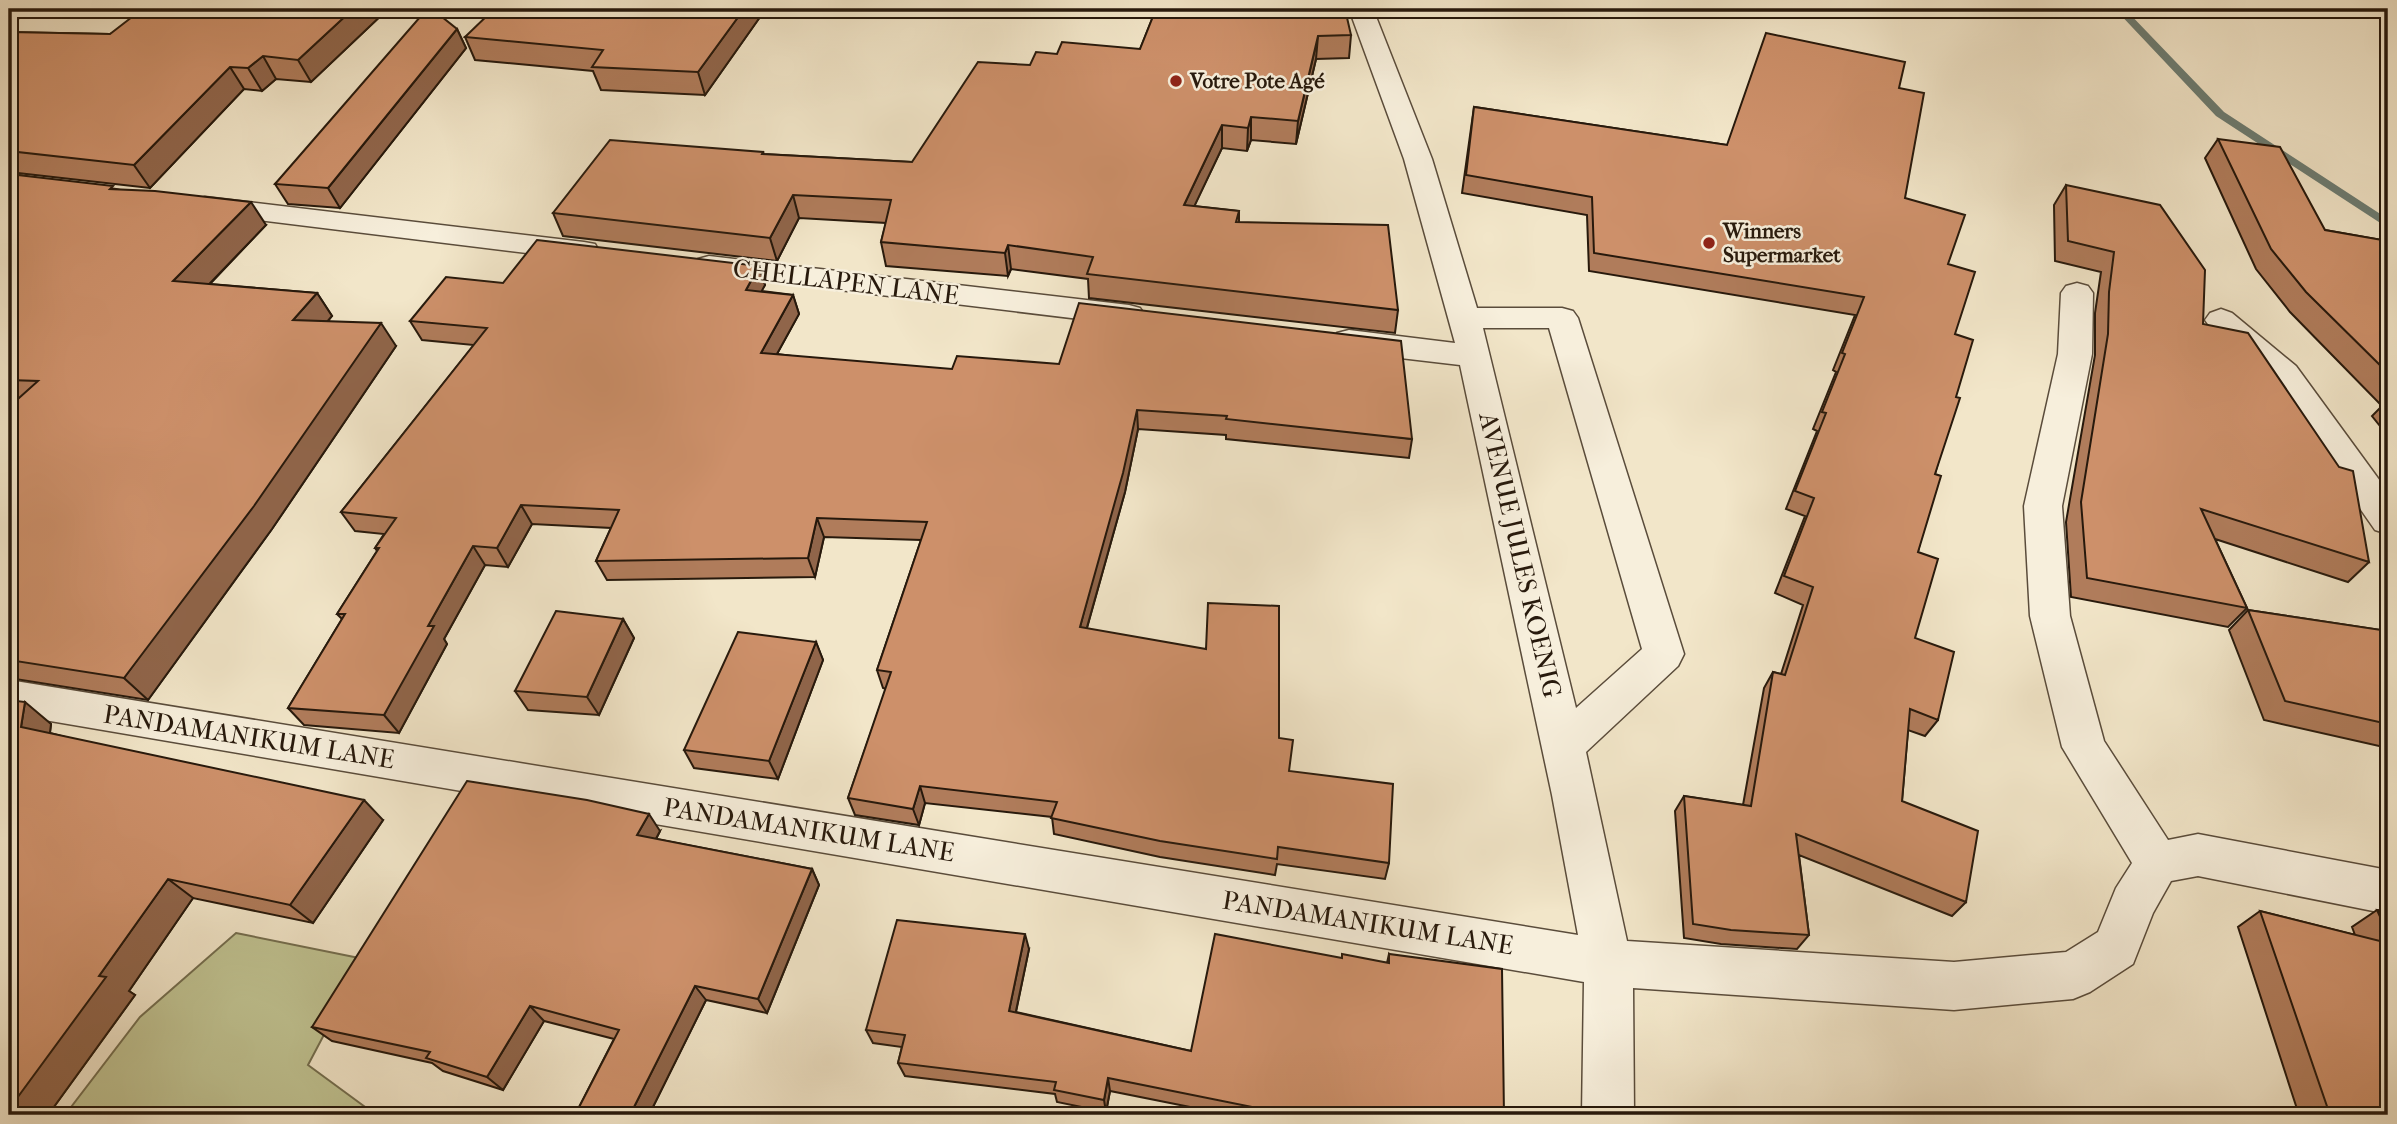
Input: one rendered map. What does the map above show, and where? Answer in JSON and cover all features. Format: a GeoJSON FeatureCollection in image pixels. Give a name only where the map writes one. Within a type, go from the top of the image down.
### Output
{"type":"FeatureCollection","features":[{"type":"Feature","properties":{"kind":"street","name":"AVENUE JULES KOENIG"},"geometry":{"type":"LineString","coordinates":[[1361,9],[1418,159],[1475,356],[1563,746],[1608,963],[1608,1115]]}},
{"type":"Feature","properties":{"kind":"street"},"geometry":{"type":"LineString","coordinates":[[175,203],[617,255]]}},
{"type":"Feature","properties":{"kind":"street","name":"CHELLAPEN LANE"},"geometry":{"type":"LineString","coordinates":[[687,263],[1157,319]]}},
{"type":"Feature","properties":{"kind":"street"},"geometry":{"type":"LineString","coordinates":[[2077,293],[2075,354],[2043,506],[2050,616],[2084,747],[2157,863],[2198,855],[2388,892]]}},
{"type":"Feature","properties":{"kind":"street"},"geometry":{"type":"LineString","coordinates":[[1464,318],[1562,318],[1664,654],[1563,746]]}},
{"type":"Feature","properties":{"kind":"street"},"geometry":{"type":"LineString","coordinates":[[2221,320],[2284,374],[2388,520]]}},
{"type":"Feature","properties":{"kind":"street"},"geometry":{"type":"LineString","coordinates":[[1323,338],[1475,356]]}},
{"type":"Feature","properties":{"kind":"street","name":"PANDAMANIKUM LANE"},"geometry":{"type":"LineString","coordinates":[[9,697],[1608,963],[1954,986],[2073,975],[2116,948],[2133,903],[2157,863]]}},
{"type":"Feature","properties":{"kind":"green space"},"geometry":{"type":"Polygon","coordinates":[[[236,933],[364,959],[308,1065],[376,1115],[65,1115],[140,1017],[236,933]]]}},
{"type":"Feature","properties":{"kind":"building"},"geometry":{"type":"Polygon","coordinates":[[[149,9],[353,9],[298,60],[263,56],[248,68],[230,67],[134,165],[9,151],[9,32],[110,34],[132,17],[138,18],[149,9]]]}},
{"type":"Feature","properties":{"kind":"building"},"geometry":{"type":"Polygon","coordinates":[[[427,9],[432,9],[457,29],[328,188],[275,184],[427,9]]]}},
{"type":"Feature","properties":{"kind":"building"},"geometry":{"type":"Polygon","coordinates":[[[494,9],[744,9],[698,72],[592,67],[603,50],[465,37],[494,9]]]}},
{"type":"Feature","properties":{"kind":"building"},"geometry":{"type":"Polygon","coordinates":[[[1156,9],[1345,9],[1351,35],[1318,36],[1298,121],[1251,117],[1248,128],[1222,125],[1184,205],[1239,211],[1236,222],[1388,225],[1398,310],[1087,274],[1093,257],[1008,245],[1005,253],[881,242],[891,200],[793,195],[770,238],[553,213],[610,140],[763,152],[762,154],[912,162],[978,62],[1030,65],[1036,52],[1057,54],[1062,42],[1140,49],[1156,9]]]}},
{"type":"Feature","properties":{"kind":"building"},"geometry":{"type":"Polygon","coordinates":[[[1766,33],[1905,62],[1899,88],[1924,93],[1905,198],[1965,215],[1948,264],[1975,272],[1955,334],[1973,340],[1956,397],[1960,398],[1935,474],[1941,476],[1918,552],[1938,559],[1915,638],[1954,652],[1938,720],[1910,709],[1902,801],[1978,831],[1966,902],[1796,834],[1809,935],[1731,930],[1693,924],[1684,796],[1751,806],[1773,672],[1785,675],[1813,587],[1784,576],[1814,498],[1795,491],[1826,413],[1822,412],[1864,297],[1594,253],[1592,197],[1466,175],[1474,107],[1727,145],[1766,33]]]}},
{"type":"Feature","properties":{"kind":"building"},"geometry":{"type":"Polygon","coordinates":[[[2218,139],[2280,147],[2325,230],[2388,241],[2388,373],[2306,292],[2271,249],[2218,139]]]}},
{"type":"Feature","properties":{"kind":"building"},"geometry":{"type":"Polygon","coordinates":[[[9,174],[113,186],[110,189],[155,191],[251,202],[173,281],[317,293],[293,320],[381,323],[254,506],[124,678],[9,660],[9,407],[38,381],[9,380],[9,174]]]}},
{"type":"Feature","properties":{"kind":"building"},"geometry":{"type":"Polygon","coordinates":[[[2066,185],[2160,205],[2205,270],[2203,324],[2248,333],[2339,467],[2353,471],[2369,562],[2201,509],[2247,608],[2087,578],[2081,502],[2108,334],[2114,252],[2068,241],[2066,185]]]}},
{"type":"Feature","properties":{"kind":"building"},"geometry":{"type":"Polygon","coordinates":[[[537,240],[759,266],[746,290],[793,295],[761,353],[952,369],[957,356],[1059,364],[1079,303],[1401,341],[1412,439],[1226,419],[1227,416],[1137,410],[1123,473],[1080,627],[1206,649],[1208,603],[1279,606],[1279,738],[1293,740],[1289,771],[1393,784],[1389,863],[1278,847],[1277,859],[1160,841],[1051,818],[1057,802],[920,786],[913,809],[848,798],[891,672],[877,670],[927,522],[817,518],[808,558],[596,561],[619,510],[521,505],[497,548],[473,546],[428,626],[434,626],[384,715],[288,708],[345,614],[337,614],[379,548],[375,548],[396,518],[341,512],[487,328],[410,321],[446,277],[503,283],[537,240]]]}},
{"type":"Feature","properties":{"kind":"building"},"geometry":{"type":"Polygon","coordinates":[[[2248,610],[2388,631],[2388,724],[2285,701],[2248,610]]]}},
{"type":"Feature","properties":{"kind":"building"},"geometry":{"type":"Polygon","coordinates":[[[556,611],[623,619],[587,697],[515,691],[556,611]]]}},
{"type":"Feature","properties":{"kind":"building"},"geometry":{"type":"Polygon","coordinates":[[[738,632],[816,642],[769,761],[684,750],[738,632]]]}},
{"type":"Feature","properties":{"kind":"building"},"geometry":{"type":"Polygon","coordinates":[[[9,700],[25,702],[21,727],[364,800],[290,905],[168,879],[99,976],[106,977],[9,1109],[9,700]]]}},
{"type":"Feature","properties":{"kind":"building"},"geometry":{"type":"Polygon","coordinates":[[[467,781],[587,800],[649,814],[637,835],[812,869],[758,999],[695,986],[630,1115],[575,1115],[619,1030],[530,1006],[487,1077],[426,1058],[430,1052],[312,1027],[467,781]]]}},
{"type":"Feature","properties":{"kind":"building"},"geometry":{"type":"Polygon","coordinates":[[[2377,910],[2388,912],[2388,934],[2377,910]]]}},
{"type":"Feature","properties":{"kind":"building"},"geometry":{"type":"Polygon","coordinates":[[[2260,911],[2388,943],[2388,1115],[2330,1115],[2260,911]]]}},
{"type":"Feature","properties":{"kind":"building"},"geometry":{"type":"Polygon","coordinates":[[[897,920],[1025,934],[1009,1011],[1191,1051],[1215,934],[1342,958],[1342,954],[1389,963],[1389,954],[1502,969],[1504,1115],[1292,1115],[1108,1078],[1104,1100],[1054,1090],[1056,1082],[898,1063],[905,1035],[866,1030],[897,920]]]}},
{"type":"Feature","properties":{"kind":"waterway"},"geometry":{"type":"LineString","coordinates":[[2120,9],[2220,114],[2388,224]]}},
{"type":"Feature","properties":{"kind":"place","name":"Votre Pote Agé"},"geometry":{"type":"Point","coordinates":[1176,81]}},
{"type":"Feature","properties":{"kind":"place","name":"Winners Supermarket"},"geometry":{"type":"Point","coordinates":[1709,243]}}]}
